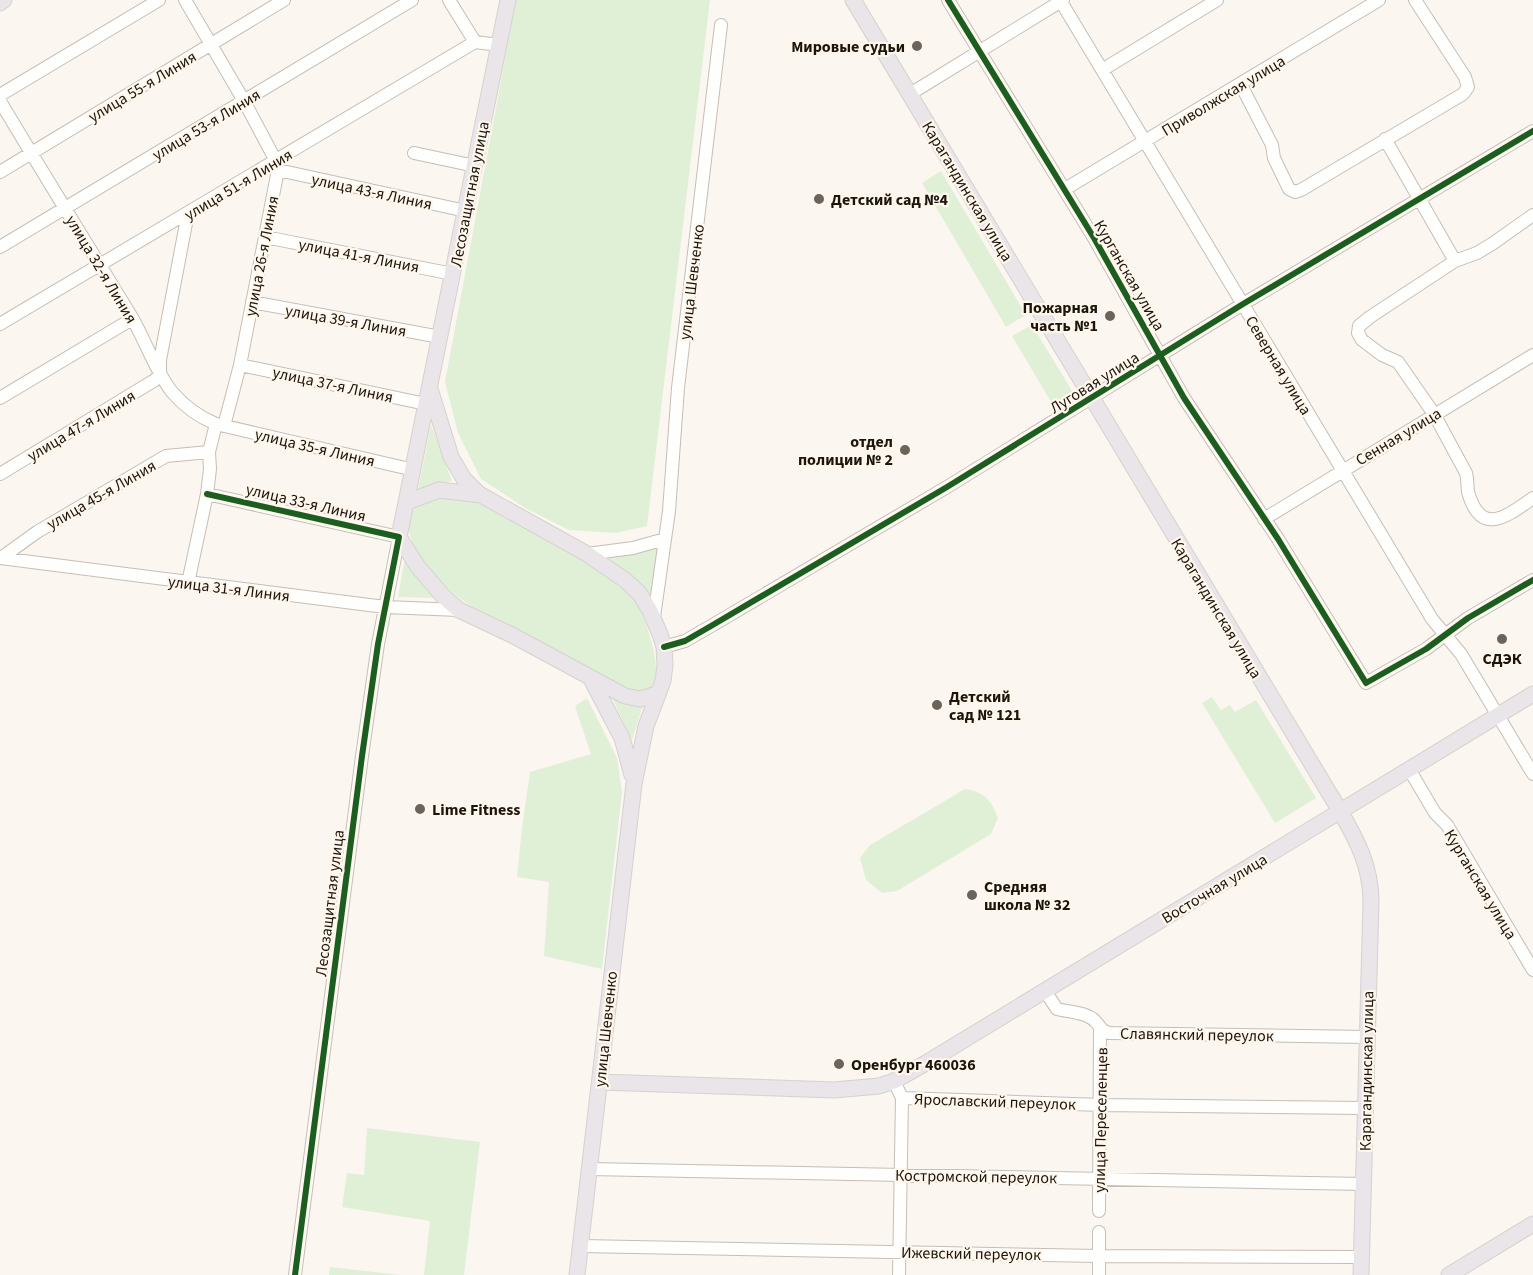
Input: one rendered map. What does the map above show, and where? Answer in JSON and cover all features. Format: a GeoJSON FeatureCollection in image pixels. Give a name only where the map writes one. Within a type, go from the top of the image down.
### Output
{"type":"FeatureCollection","features":[{"type":"Feature","properties":{"kind":"main road"},"geometry":{"type":"LineString","coordinates":[[0,3],[4,0]]}},
{"type":"Feature","properties":{"kind":"main road","name":"Лесозащитная улица"},"geometry":{"type":"LineString","coordinates":[[399,537],[508,0]]}},
{"type":"Feature","properties":{"kind":"main road","name":"Карагандинская улица"},"geometry":{"type":"LineString","coordinates":[[853,0],[1340,811],[1365,858],[1371,890],[1361,1275]]}},
{"type":"Feature","properties":{"kind":"main road","name":"Лесозащитная улица"},"geometry":{"type":"LineString","coordinates":[[428,396],[451,457],[464,479],[481,495]]}},
{"type":"Feature","properties":{"kind":"main road"},"geometry":{"type":"LineString","coordinates":[[407,502],[439,490],[481,495],[587,554],[634,588],[654,617],[664,647]]}},
{"type":"Feature","properties":{"kind":"main road"},"geometry":{"type":"LineString","coordinates":[[399,537],[418,567],[438,591],[459,610],[512,635],[591,679],[635,699],[645,699],[657,694]]}},
{"type":"Feature","properties":{"kind":"main road","name":"улица Шевченко"},"geometry":{"type":"LineString","coordinates":[[577,1275],[634,784],[646,726],[664,674],[664,647]]}},
{"type":"Feature","properties":{"kind":"main road","name":"улица Шевченко"},"geometry":{"type":"LineString","coordinates":[[591,679],[622,738],[634,784]]}},
{"type":"Feature","properties":{"kind":"main road","name":"Восточная улица"},"geometry":{"type":"LineString","coordinates":[[894,1081],[1533,694]]}},
{"type":"Feature","properties":{"kind":"main road","name":"Ярославский переулок"},"geometry":{"type":"LineString","coordinates":[[600,1082],[834,1090],[863,1089],[894,1081]]}},
{"type":"Feature","properties":{"kind":"main road"},"geometry":{"type":"LineString","coordinates":[[1449,1275],[1533,1224]]}},
{"type":"Feature","properties":{"kind":"street"},"geometry":{"type":"LineString","coordinates":[[0,95],[159,0]]}},
{"type":"Feature","properties":{"kind":"street"},"geometry":{"type":"LineString","coordinates":[[185,0],[244,101],[277,166]]}},
{"type":"Feature","properties":{"kind":"street","name":"улица 55-я Линия"},"geometry":{"type":"LineString","coordinates":[[0,172],[284,0]]}},
{"type":"Feature","properties":{"kind":"street","name":"улица 53-я Линия"},"geometry":{"type":"LineString","coordinates":[[0,248],[412,0]]}},
{"type":"Feature","properties":{"kind":"street"},"geometry":{"type":"LineString","coordinates":[[449,0],[475,42],[499,45]]}},
{"type":"Feature","properties":{"kind":"street","name":"Курганская улица"},"geometry":{"type":"LineString","coordinates":[[948,0],[1065,189],[1184,398],[1264,519],[1366,683],[1446,636]]}},
{"type":"Feature","properties":{"kind":"street"},"geometry":{"type":"LineString","coordinates":[[910,94],[1061,0]]}},
{"type":"Feature","properties":{"kind":"street","name":"Северная улица"},"geometry":{"type":"LineString","coordinates":[[1061,0],[1432,619],[1461,654],[1533,774]]}},
{"type":"Feature","properties":{"kind":"street"},"geometry":{"type":"LineString","coordinates":[[1102,70],[1217,0]]}},
{"type":"Feature","properties":{"kind":"street","name":"Приволжская улица"},"geometry":{"type":"LineString","coordinates":[[1065,189],[1379,0]]}},
{"type":"Feature","properties":{"kind":"street"},"geometry":{"type":"LineString","coordinates":[[1241,84],[1272,145],[1274,158],[1289,189],[1295,192],[1301,190],[1463,94],[1468,87],[1465,77],[1415,0]]}},
{"type":"Feature","properties":{"kind":"street","name":"улица Шевченко"},"geometry":{"type":"LineString","coordinates":[[654,617],[669,510],[678,388],[721,25]]}},
{"type":"Feature","properties":{"kind":"street","name":"улица 51-я Линия"},"geometry":{"type":"LineString","coordinates":[[0,324],[188,213],[277,166],[475,42]]}},
{"type":"Feature","properties":{"kind":"street","name":"улица 32-я Линия"},"geometry":{"type":"LineString","coordinates":[[0,101],[132,319],[160,374],[173,393],[188,407],[202,418],[220,425]]}},
{"type":"Feature","properties":{"kind":"street","name":"Луговая улица"},"geometry":{"type":"LineString","coordinates":[[664,647],[685,641],[711,626],[1092,399],[1243,304],[1533,131]]}},
{"type":"Feature","properties":{"kind":"street"},"geometry":{"type":"LineString","coordinates":[[1384,139],[1455,261]]}},
{"type":"Feature","properties":{"kind":"street"},"geometry":{"type":"LineString","coordinates":[[414,153],[475,166]]}},
{"type":"Feature","properties":{"kind":"street","name":"улица 43-я Линия"},"geometry":{"type":"LineString","coordinates":[[277,166],[466,211]]}},
{"type":"Feature","properties":{"kind":"street","name":"улица 26-я Линия"},"geometry":{"type":"LineString","coordinates":[[188,583],[207,494],[210,470],[209,452],[240,365],[277,166]]}},
{"type":"Feature","properties":{"kind":"street"},"geometry":{"type":"LineString","coordinates":[[160,374],[160,360],[188,213]]}},
{"type":"Feature","properties":{"kind":"street"},"geometry":{"type":"LineString","coordinates":[[1533,215],[1492,244],[1477,253],[1455,261],[1370,317],[1359,326],[1358,333],[1362,340],[1382,355],[1398,362],[1434,414],[1466,473],[1467,488],[1480,514],[1488,519],[1496,520],[1508,515],[1533,498]]}},
{"type":"Feature","properties":{"kind":"street","name":"улица 41-я Линия"},"geometry":{"type":"LineString","coordinates":[[265,237],[453,274]]}},
{"type":"Feature","properties":{"kind":"street","name":"улица 39-я Линия"},"geometry":{"type":"LineString","coordinates":[[252,303],[440,337]]}},
{"type":"Feature","properties":{"kind":"street"},"geometry":{"type":"LineString","coordinates":[[0,398],[132,319]]}},
{"type":"Feature","properties":{"kind":"street","name":"Сенная улица"},"geometry":{"type":"LineString","coordinates":[[1264,519],[1533,355]]}},
{"type":"Feature","properties":{"kind":"street","name":"улица 37-я Линия"},"geometry":{"type":"LineString","coordinates":[[240,365],[428,396]]}},
{"type":"Feature","properties":{"kind":"street","name":"улица 47-я Линия"},"geometry":{"type":"LineString","coordinates":[[0,474],[155,380],[160,374]]}},
{"type":"Feature","properties":{"kind":"street","name":"улица 35-я Линия"},"geometry":{"type":"LineString","coordinates":[[220,425],[414,470]]}},
{"type":"Feature","properties":{"kind":"street","name":"улица 45-я Линия"},"geometry":{"type":"LineString","coordinates":[[0,558],[37,532],[166,456],[209,452]]}},
{"type":"Feature","properties":{"kind":"street","name":"улица 33-я Линия"},"geometry":{"type":"LineString","coordinates":[[207,494],[399,537]]}},
{"type":"Feature","properties":{"kind":"street","name":"Лесозащитная улица"},"geometry":{"type":"LineString","coordinates":[[296,1275],[362,756],[385,607],[399,537]]}},
{"type":"Feature","properties":{"kind":"street"},"geometry":{"type":"LineString","coordinates":[[587,554],[625,550],[665,538]]}},
{"type":"Feature","properties":{"kind":"street","name":"улица 31-я Линия"},"geometry":{"type":"LineString","coordinates":[[0,558],[385,607],[459,610]]}},
{"type":"Feature","properties":{"kind":"street"},"geometry":{"type":"LineString","coordinates":[[1446,636],[1468,618],[1533,580]]}},
{"type":"Feature","properties":{"kind":"street","name":"Курганская улица"},"geometry":{"type":"LineString","coordinates":[[1409,769],[1435,813],[1447,825],[1533,970]]}},
{"type":"Feature","properties":{"kind":"street","name":"Славянский переулок"},"geometry":{"type":"LineString","coordinates":[[1045,991],[1057,1009],[1087,1016],[1095,1020],[1100,1030],[1108,1033],[1366,1037]]}},
{"type":"Feature","properties":{"kind":"street","name":"улица Переселенцев"},"geometry":{"type":"LineString","coordinates":[[1099,1211],[1100,1030]]}},
{"type":"Feature","properties":{"kind":"street","name":"Ярославский переулок"},"geometry":{"type":"LineString","coordinates":[[894,1081],[902,1098],[1101,1105],[1365,1108]]}},
{"type":"Feature","properties":{"kind":"street"},"geometry":{"type":"LineString","coordinates":[[899,1275],[902,1098]]}},
{"type":"Feature","properties":{"kind":"street","name":"Костромской переулок"},"geometry":{"type":"LineString","coordinates":[[589,1169],[1364,1184]]}},
{"type":"Feature","properties":{"kind":"street"},"geometry":{"type":"LineString","coordinates":[[1098,1275],[1100,1232]]}},
{"type":"Feature","properties":{"kind":"street","name":"Ижевский переулок"},"geometry":{"type":"LineString","coordinates":[[581,1246],[1099,1256],[1362,1257]]}},
{"type":"Feature","properties":{"kind":"green space"},"geometry":{"type":"Polygon","coordinates":[[[516,0],[710,0],[647,526],[616,533],[569,530],[525,508],[481,479],[458,433],[445,382],[516,0]]]}},
{"type":"Feature","properties":{"kind":"green space"},"geometry":{"type":"Polygon","coordinates":[[[941,171],[1026,315],[1006,327],[922,183],[941,171]]]}},
{"type":"Feature","properties":{"kind":"green space"},"geometry":{"type":"Polygon","coordinates":[[[1032,325],[1077,399],[1057,412],[1012,336],[1032,325]]]}},
{"type":"Feature","properties":{"kind":"green space"},"geometry":{"type":"Polygon","coordinates":[[[431,425],[452,481],[418,489],[431,425]]]}},
{"type":"Feature","properties":{"kind":"green space"},"geometry":{"type":"Polygon","coordinates":[[[458,498],[476,502],[497,513],[596,569],[630,593],[641,611],[655,655],[656,680],[652,687],[644,691],[630,690],[487,616],[456,595],[437,578],[414,547],[410,536],[410,516],[419,504],[426,501],[458,498]]]}},
{"type":"Feature","properties":{"kind":"green space"},"geometry":{"type":"Polygon","coordinates":[[[660,545],[653,595],[604,560],[660,545]]]}},
{"type":"Feature","properties":{"kind":"green space"},"geometry":{"type":"Polygon","coordinates":[[[405,557],[435,598],[398,597],[405,557]]]}},
{"type":"Feature","properties":{"kind":"green space"},"geometry":{"type":"Polygon","coordinates":[[[1212,697],[1221,710],[1230,705],[1235,712],[1256,700],[1316,798],[1275,823],[1202,703],[1212,697]]]}},
{"type":"Feature","properties":{"kind":"green space"},"geometry":{"type":"Polygon","coordinates":[[[587,698],[617,758],[622,792],[602,969],[544,956],[549,882],[517,877],[530,772],[591,754],[575,706],[587,698]]]}},
{"type":"Feature","properties":{"kind":"green space"},"geometry":{"type":"Polygon","coordinates":[[[612,698],[643,705],[632,740],[612,698]]]}},
{"type":"Feature","properties":{"kind":"green space"},"geometry":{"type":"Polygon","coordinates":[[[965,789],[978,792],[993,806],[998,818],[991,834],[897,891],[882,893],[866,880],[860,858],[870,845],[965,789]]]}},
{"type":"Feature","properties":{"kind":"green space"},"geometry":{"type":"Polygon","coordinates":[[[367,1128],[480,1142],[464,1275],[424,1275],[430,1221],[342,1207],[347,1173],[364,1175],[367,1128]]]}},
{"type":"Feature","properties":{"kind":"green space"},"geometry":{"type":"Polygon","coordinates":[[[330,1267],[401,1275],[329,1275],[330,1267]]]}},
{"type":"Feature","properties":{"kind":"cycle path"},"geometry":{"type":"LineString","coordinates":[[948,0],[1094,238],[1184,398],[1278,539],[1366,683],[1426,649],[1468,618],[1533,580]]}},
{"type":"Feature","properties":{"kind":"cycle path"},"geometry":{"type":"LineString","coordinates":[[664,647],[685,641],[947,487],[1243,304],[1533,131]]}},
{"type":"Feature","properties":{"kind":"cycle path"},"geometry":{"type":"LineString","coordinates":[[207,494],[399,537],[378,644],[362,756],[295,1275]]}},
{"type":"Feature","properties":{"kind":"place","name":"Мировые судьи"},"geometry":{"type":"Point","coordinates":[917,46]}},
{"type":"Feature","properties":{"kind":"place","name":"Детский сад №4"},"geometry":{"type":"Point","coordinates":[819,199]}},
{"type":"Feature","properties":{"kind":"place","name":"Пожарная часть №1"},"geometry":{"type":"Point","coordinates":[1110,316]}},
{"type":"Feature","properties":{"kind":"place","name":"отдел полиции № 2"},"geometry":{"type":"Point","coordinates":[905,450]}},
{"type":"Feature","properties":{"kind":"place","name":"СДЭК"},"geometry":{"type":"Point","coordinates":[1502,639]}},
{"type":"Feature","properties":{"kind":"place","name":"Детский сад № 121"},"geometry":{"type":"Point","coordinates":[937,705]}},
{"type":"Feature","properties":{"kind":"place","name":"Lime Fitness"},"geometry":{"type":"Point","coordinates":[420,809]}},
{"type":"Feature","properties":{"kind":"place","name":"Средняя школа № 32"},"geometry":{"type":"Point","coordinates":[972,895]}},
{"type":"Feature","properties":{"kind":"place","name":"Оренбург 460036"},"geometry":{"type":"Point","coordinates":[839,1064]}}]}
